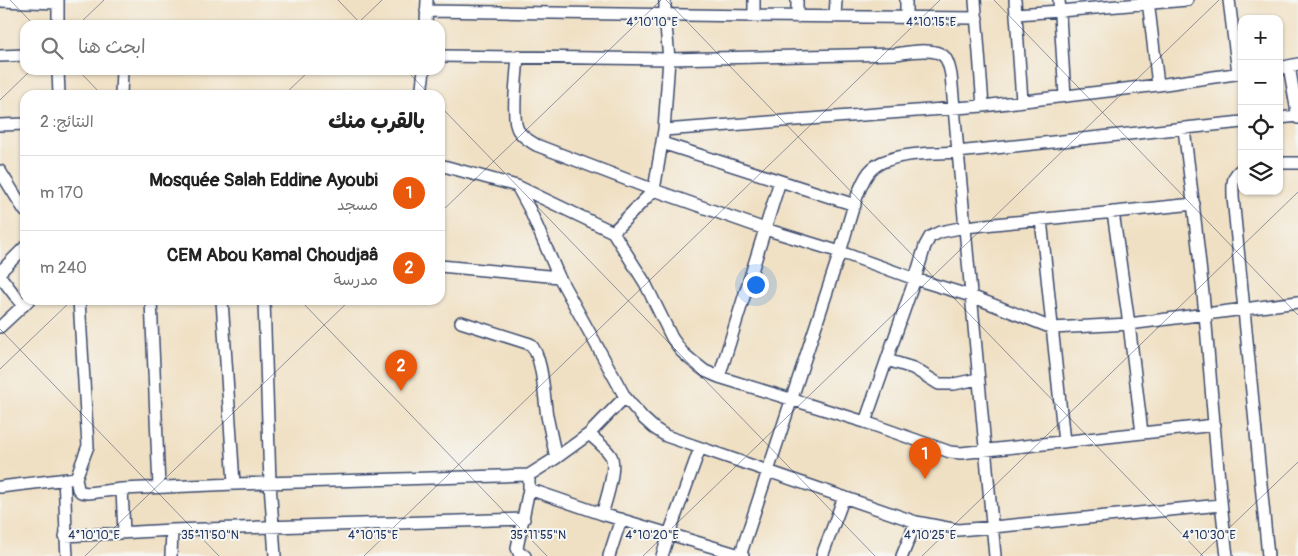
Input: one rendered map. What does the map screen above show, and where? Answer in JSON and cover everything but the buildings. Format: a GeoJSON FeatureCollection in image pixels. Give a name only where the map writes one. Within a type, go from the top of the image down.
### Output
{"type":"FeatureCollection","features":[{"type":"Feature","properties":{"kind":"street"},"geometry":{"type":"LineString","coordinates":[[613,232],[654,190],[664,130],[669,59],[665,0]]}},
{"type":"Feature","properties":{"kind":"street"},"geometry":{"type":"LineString","coordinates":[[754,0],[754,16]]}},
{"type":"Feature","properties":{"kind":"street"},"geometry":{"type":"LineString","coordinates":[[797,0],[797,17]]}},
{"type":"Feature","properties":{"kind":"street"},"geometry":{"type":"LineString","coordinates":[[835,17],[836,0]]}},
{"type":"Feature","properties":{"kind":"street"},"geometry":{"type":"LineString","coordinates":[[906,0],[906,17]]}},
{"type":"Feature","properties":{"kind":"street"},"geometry":{"type":"LineString","coordinates":[[975,0],[983,106]]}},
{"type":"Feature","properties":{"kind":"street"},"geometry":{"type":"LineString","coordinates":[[1015,0],[1022,101]]}},
{"type":"Feature","properties":{"kind":"street"},"geometry":{"type":"LineString","coordinates":[[1016,14],[1060,6],[1187,0]]}},
{"type":"Feature","properties":{"kind":"street"},"geometry":{"type":"LineString","coordinates":[[1229,0],[1238,60]]}},
{"type":"Feature","properties":{"kind":"street"},"geometry":{"type":"LineString","coordinates":[[0,2],[58,1],[58,20]]}},
{"type":"Feature","properties":{"kind":"street"},"geometry":{"type":"LineString","coordinates":[[1148,2],[1158,85]]}},
{"type":"Feature","properties":{"kind":"street"},"geometry":{"type":"LineString","coordinates":[[426,20],[426,6],[665,15],[977,18]]}},
{"type":"Feature","properties":{"kind":"street"},"geometry":{"type":"LineString","coordinates":[[1060,6],[1065,96]]}},
{"type":"Feature","properties":{"kind":"street"},"geometry":{"type":"LineString","coordinates":[[445,56],[669,59],[914,52],[937,52],[942,54],[946,59],[951,75],[995,556]]}},
{"type":"Feature","properties":{"kind":"street"},"geometry":{"type":"LineString","coordinates":[[0,56],[20,55]]}},
{"type":"Feature","properties":{"kind":"street"},"geometry":{"type":"LineString","coordinates":[[518,56],[514,118],[517,129],[522,136],[536,145],[654,190],[765,229],[971,296],[1052,328],[1129,324],[1298,302]]}},
{"type":"Feature","properties":{"kind":"street"},"geometry":{"type":"LineString","coordinates":[[1283,118],[1298,117],[1289,66]]}},
{"type":"Feature","properties":{"kind":"street"},"geometry":{"type":"LineString","coordinates":[[664,130],[983,106],[1238,73]]}},
{"type":"Feature","properties":{"kind":"street"},"geometry":{"type":"LineString","coordinates":[[58,75],[59,90]]}},
{"type":"Feature","properties":{"kind":"street"},"geometry":{"type":"LineString","coordinates":[[121,90],[122,75]]}},
{"type":"Feature","properties":{"kind":"street"},"geometry":{"type":"LineString","coordinates":[[422,90],[423,75]]}},
{"type":"Feature","properties":{"kind":"street"},"geometry":{"type":"LineString","coordinates":[[529,489],[602,514],[741,556],[854,205],[868,174],[873,168],[890,159],[911,155],[958,152],[1238,122]]}},
{"type":"Feature","properties":{"kind":"street"},"geometry":{"type":"LineString","coordinates":[[0,125],[20,124]]}},
{"type":"Feature","properties":{"kind":"street"},"geometry":{"type":"LineString","coordinates":[[1184,129],[1205,314],[1226,556]]}},
{"type":"Feature","properties":{"kind":"street"},"geometry":{"type":"LineString","coordinates":[[662,142],[854,205]]}},
{"type":"Feature","properties":{"kind":"street"},"geometry":{"type":"LineString","coordinates":[[1283,164],[1298,163]]}},
{"type":"Feature","properties":{"kind":"street"},"geometry":{"type":"LineString","coordinates":[[445,166],[517,186],[613,232],[645,283],[672,338],[682,352],[705,371],[719,377],[865,422],[950,452],[986,451],[1214,425]]}},
{"type":"Feature","properties":{"kind":"street"},"geometry":{"type":"LineString","coordinates":[[0,171],[20,203]]}},
{"type":"Feature","properties":{"kind":"street"},"geometry":{"type":"LineString","coordinates":[[1238,171],[1233,178],[1233,187],[1268,556]]}},
{"type":"Feature","properties":{"kind":"street"},"geometry":{"type":"LineString","coordinates":[[719,377],[780,181]]}},
{"type":"Feature","properties":{"kind":"street"},"geometry":{"type":"LineString","coordinates":[[517,186],[529,208],[559,277],[625,397],[642,418],[666,436],[916,522],[958,530],[1221,506]]}},
{"type":"Feature","properties":{"kind":"street"},"geometry":{"type":"LineString","coordinates":[[865,422],[925,246],[930,237],[940,232],[965,227],[1194,204]]}},
{"type":"Feature","properties":{"kind":"street"},"geometry":{"type":"LineString","coordinates":[[1112,212],[1129,324],[1142,433]]}},
{"type":"Feature","properties":{"kind":"street"},"geometry":{"type":"LineString","coordinates":[[1041,219],[1064,442]]}},
{"type":"Feature","properties":{"kind":"street"},"geometry":{"type":"LineString","coordinates":[[0,272],[20,252]]}},
{"type":"Feature","properties":{"kind":"street"},"geometry":{"type":"LineString","coordinates":[[445,266],[559,277]]}},
{"type":"Feature","properties":{"kind":"street"},"geometry":{"type":"LineString","coordinates":[[0,276],[20,297]]}},
{"type":"Feature","properties":{"kind":"street"},"geometry":{"type":"LineString","coordinates":[[0,327],[24,305]]}},
{"type":"Feature","properties":{"kind":"street"},"geometry":{"type":"LineString","coordinates":[[79,305],[88,446],[76,478],[78,489],[84,493],[159,487],[529,475],[588,434],[625,397]]}},
{"type":"Feature","properties":{"kind":"street"},"geometry":{"type":"LineString","coordinates":[[151,305],[159,487]]}},
{"type":"Feature","properties":{"kind":"street"},"geometry":{"type":"LineString","coordinates":[[222,305],[234,484]]}},
{"type":"Feature","properties":{"kind":"street"},"geometry":{"type":"LineString","coordinates":[[264,305],[270,483],[275,556]]}},
{"type":"Feature","properties":{"kind":"street"},"geometry":{"type":"LineString","coordinates":[[461,322],[530,344],[533,347],[540,366],[556,458]]}},
{"type":"Feature","properties":{"kind":"street"},"geometry":{"type":"LineString","coordinates":[[887,360],[913,368],[939,384],[954,384],[978,379]]}},
{"type":"Feature","properties":{"kind":"street"},"geometry":{"type":"LineString","coordinates":[[588,434],[611,456],[613,462],[609,489],[602,514]]}},
{"type":"Feature","properties":{"kind":"street"},"geometry":{"type":"LineString","coordinates":[[662,556],[700,448]]}},
{"type":"Feature","properties":{"kind":"street"},"geometry":{"type":"LineString","coordinates":[[525,556],[519,553],[517,548],[529,489],[529,475]]}},
{"type":"Feature","properties":{"kind":"street"},"geometry":{"type":"LineString","coordinates":[[0,487],[76,478]]}},
{"type":"Feature","properties":{"kind":"street"},"geometry":{"type":"LineString","coordinates":[[64,480],[67,556]]}},
{"type":"Feature","properties":{"kind":"street"},"geometry":{"type":"LineString","coordinates":[[122,489],[124,533]]}},
{"type":"Feature","properties":{"kind":"street"},"geometry":{"type":"LineString","coordinates":[[822,556],[844,497]]}},
{"type":"Feature","properties":{"kind":"street"},"geometry":{"type":"LineString","coordinates":[[65,536],[172,530],[524,519]]}},
{"type":"Feature","properties":{"kind":"street"},"geometry":{"type":"LineString","coordinates":[[609,556],[621,519]]}},
{"type":"Feature","properties":{"kind":"street"},"geometry":{"type":"LineString","coordinates":[[902,556],[916,522]]}},
{"type":"Feature","properties":{"kind":"street"},"geometry":{"type":"LineString","coordinates":[[171,556],[172,530]]}},
{"type":"Feature","properties":{"kind":"place","name":"CEM Abou Kamal Choudjaâ"},"geometry":{"type":"Point","coordinates":[401,391]}},
{"type":"Feature","properties":{"kind":"place","name":"Mosquée Salah Eddine Ayoubi"},"geometry":{"type":"Point","coordinates":[925,479]}}]}
